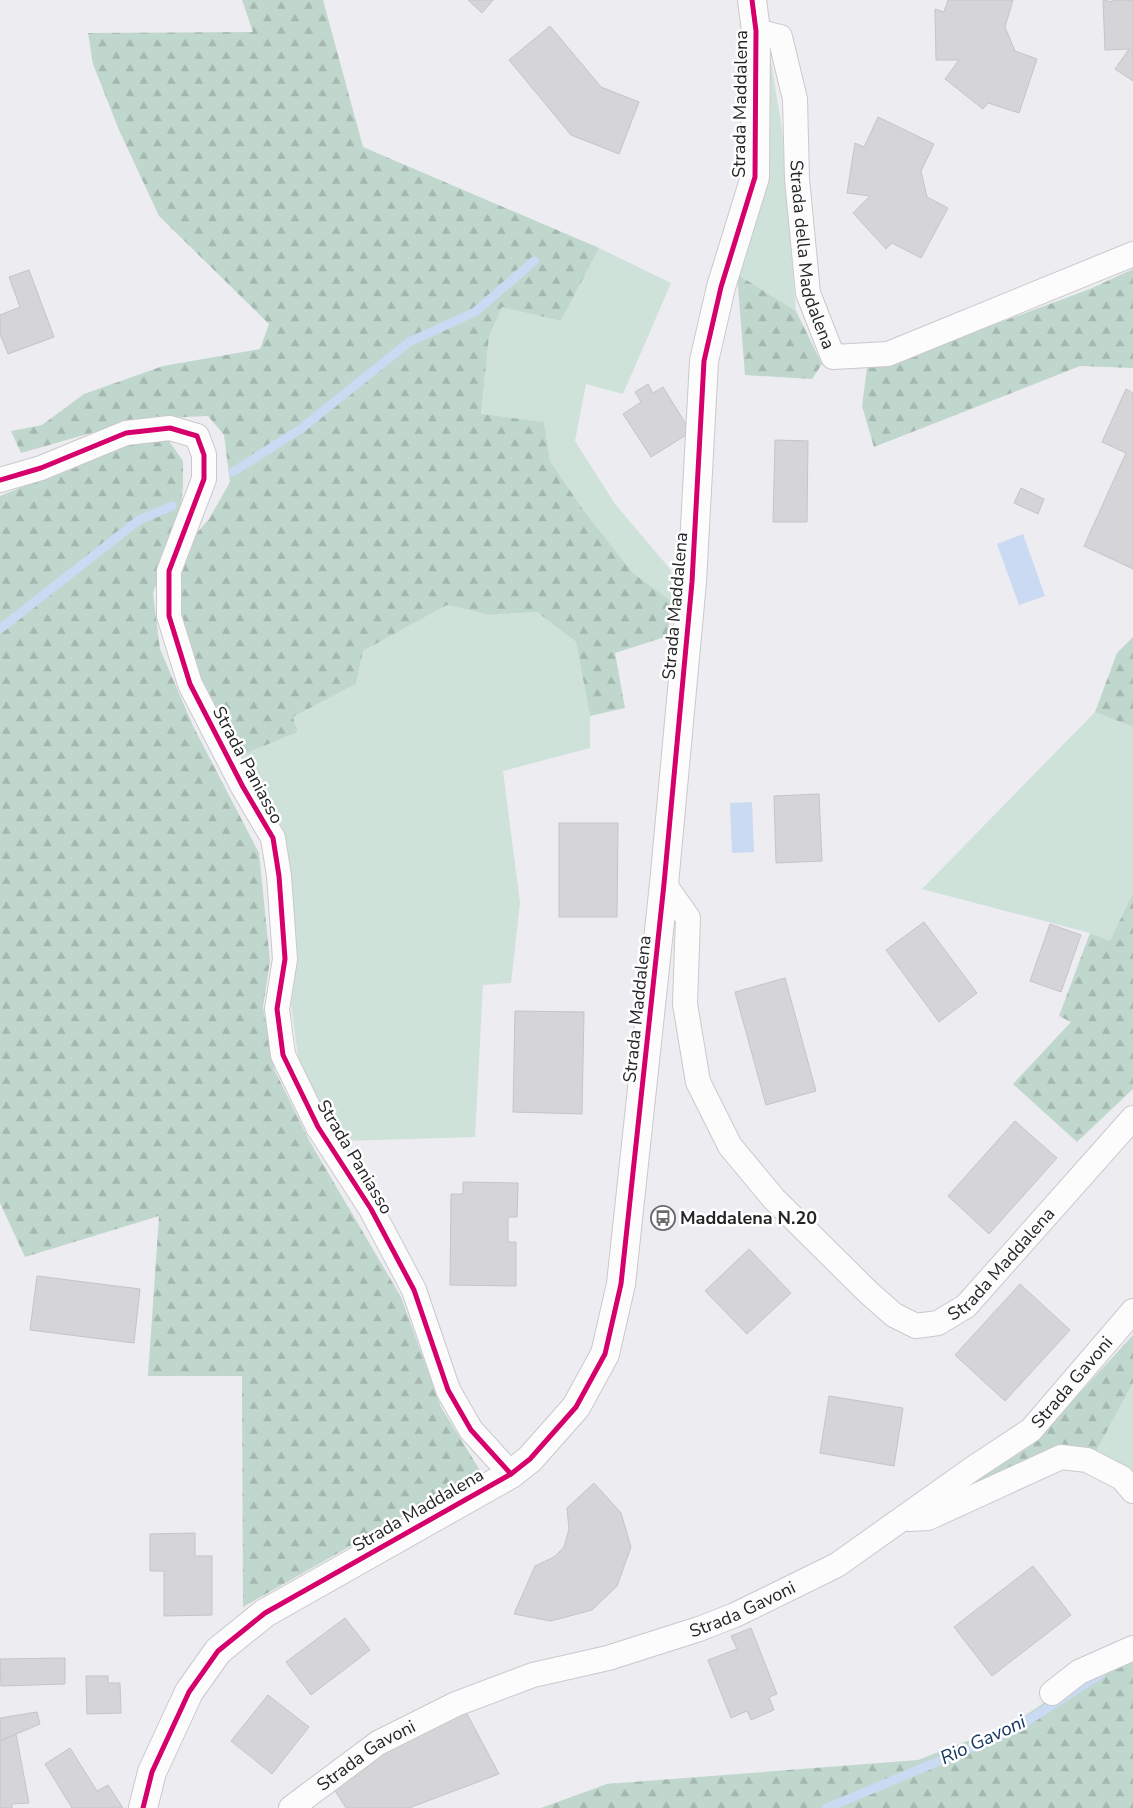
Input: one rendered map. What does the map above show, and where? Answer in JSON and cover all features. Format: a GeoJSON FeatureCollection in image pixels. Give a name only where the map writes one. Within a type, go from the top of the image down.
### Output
{"type":"FeatureCollection","features":[{"type":"Feature","properties":{"kind":"street","name":"Strada Maddalena"},"geometry":{"type":"LineString","coordinates":[[143,1808],[152,1772],[189,1692],[218,1651],[265,1613],[510,1474],[530,1459],[576,1408],[606,1354],[620,1284],[664,884],[692,582],[704,361],[721,287],[755,177],[756,31],[752,0]]}},
{"type":"Feature","properties":{"kind":"street","name":"Strada della Maddalena"},"geometry":{"type":"LineString","coordinates":[[756,31],[780,37],[795,99],[797,179],[808,293],[833,357],[888,354],[960,327],[1133,254]]}},
{"type":"Feature","properties":{"kind":"street","name":"Strada Paniasso"},"geometry":{"type":"LineString","coordinates":[[0,480],[41,468],[126,433],[170,428],[197,436],[204,455],[204,479],[168,571],[168,616],[190,684],[243,787],[273,838],[279,876],[285,959],[277,1009],[283,1055],[318,1127],[370,1209],[414,1290],[448,1390],[471,1430],[510,1474]]}},
{"type":"Feature","properties":{"kind":"street","name":"Strada Maddalena"},"geometry":{"type":"LineString","coordinates":[[664,884],[688,918],[685,1004],[698,1082],[730,1146],[774,1199],[868,1293],[894,1315],[916,1326],[938,1323],[966,1306],[1133,1118]]}},
{"type":"Feature","properties":{"kind":"street","name":"Strada Gavoni"},"geometry":{"type":"LineString","coordinates":[[291,1808],[378,1743],[456,1704],[533,1675],[608,1658],[700,1629],[735,1615],[820,1575],[1031,1430],[1133,1311]]}},
{"type":"Feature","properties":{"kind":"street"},"geometry":{"type":"LineString","coordinates":[[902,1520],[928,1518],[1061,1457],[1086,1460],[1122,1478],[1133,1491]]}},
{"type":"Feature","properties":{"kind":"street"},"geometry":{"type":"LineString","coordinates":[[1052,1693],[1079,1672],[1133,1648]]}},
{"type":"Feature","properties":{"kind":"green space"},"geometry":{"type":"Polygon","coordinates":[[[242,0],[323,0],[363,147],[599,248],[561,321],[502,307],[489,337],[481,414],[544,422],[550,461],[584,511],[633,573],[671,601],[668,636],[615,653],[625,708],[590,716],[576,642],[537,612],[490,615],[447,605],[363,651],[356,684],[293,717],[298,732],[237,757],[194,678],[175,613],[175,572],[189,542],[209,519],[230,482],[224,435],[208,416],[140,419],[21,453],[11,431],[42,425],[84,394],[163,366],[260,349],[269,324],[159,216],[119,130],[93,64],[88,33],[253,32],[242,0]]]}},
{"type":"Feature","properties":{"kind":"green space"},"geometry":{"type":"Polygon","coordinates":[[[771,62],[782,129],[796,311],[737,274],[761,65],[771,62]]]}},
{"type":"Feature","properties":{"kind":"green space"},"geometry":{"type":"Polygon","coordinates":[[[599,248],[671,283],[623,394],[586,384],[575,441],[615,504],[671,570],[671,601],[633,573],[584,511],[550,461],[544,422],[481,415],[489,337],[502,307],[561,321],[599,248]]]}},
{"type":"Feature","properties":{"kind":"green space"},"geometry":{"type":"Polygon","coordinates":[[[1133,269],[1133,368],[1080,366],[874,447],[862,406],[867,368],[888,364],[1090,289],[1133,269]]]}},
{"type":"Feature","properties":{"kind":"green space"},"geometry":{"type":"Polygon","coordinates":[[[737,274],[796,311],[822,364],[812,379],[745,375],[737,274]]]}},
{"type":"Feature","properties":{"kind":"green space"},"geometry":{"type":"Polygon","coordinates":[[[137,440],[169,441],[183,461],[180,521],[153,593],[160,649],[194,728],[259,853],[270,961],[263,1007],[275,1071],[310,1142],[401,1297],[441,1407],[481,1472],[243,1607],[242,1376],[148,1376],[159,1216],[25,1257],[0,1203],[0,496],[137,440]]]}},
{"type":"Feature","properties":{"kind":"green space"},"geometry":{"type":"Polygon","coordinates":[[[447,605],[490,615],[537,612],[576,642],[590,716],[590,748],[503,771],[520,903],[511,983],[483,985],[475,1137],[342,1141],[299,1065],[291,1004],[296,958],[237,757],[298,732],[293,717],[356,684],[363,651],[447,605]]]}},
{"type":"Feature","properties":{"kind":"green space"},"geometry":{"type":"Polygon","coordinates":[[[1133,637],[1133,727],[1095,712],[1117,653],[1133,637]]]}},
{"type":"Feature","properties":{"kind":"green space"},"geometry":{"type":"Polygon","coordinates":[[[1095,712],[1133,727],[1133,893],[1110,942],[1090,933],[922,889],[1095,712]]]}},
{"type":"Feature","properties":{"kind":"green space"},"geometry":{"type":"Polygon","coordinates":[[[1133,893],[1133,1089],[1077,1142],[1013,1084],[1071,1022],[1059,1016],[1090,933],[1110,941],[1133,893]]]}},
{"type":"Feature","properties":{"kind":"green space"},"geometry":{"type":"Polygon","coordinates":[[[1133,1335],[1133,1383],[1096,1451],[1055,1452],[968,1486],[1032,1445],[1133,1335]]]}},
{"type":"Feature","properties":{"kind":"green space"},"geometry":{"type":"Polygon","coordinates":[[[1133,1383],[1133,1472],[1096,1451],[1133,1383]]]}},
{"type":"Feature","properties":{"kind":"green space"},"geometry":{"type":"Polygon","coordinates":[[[1133,1655],[1133,1808],[541,1808],[607,1784],[918,1760],[1014,1723],[1097,1667],[1133,1655]]]}},
{"type":"Feature","properties":{"kind":"water"},"geometry":{"type":"Polygon","coordinates":[[[1023,534],[1045,596],[1019,605],[997,544],[1023,534]]]}},
{"type":"Feature","properties":{"kind":"water"},"geometry":{"type":"Polygon","coordinates":[[[752,802],[754,852],[732,853],[730,803],[752,802]]]}},
{"type":"Feature","properties":{"kind":"building"},"geometry":{"type":"Polygon","coordinates":[[[468,0],[493,0],[482,13],[468,0]]]}},
{"type":"Feature","properties":{"kind":"building"},"geometry":{"type":"Polygon","coordinates":[[[948,0],[1013,0],[1005,27],[1015,51],[1037,59],[1019,113],[988,103],[983,109],[945,79],[959,60],[936,60],[935,9],[944,12],[948,0]]]}},
{"type":"Feature","properties":{"kind":"building"},"geometry":{"type":"Polygon","coordinates":[[[1103,0],[1112,2],[1112,0],[1133,0],[1133,81],[1115,69],[1129,49],[1105,50],[1103,0]]]}},
{"type":"Feature","properties":{"kind":"building"},"geometry":{"type":"Polygon","coordinates":[[[550,26],[601,87],[639,102],[619,154],[571,135],[509,60],[550,26]]]}},
{"type":"Feature","properties":{"kind":"building"},"geometry":{"type":"Polygon","coordinates":[[[878,117],[934,144],[921,171],[927,197],[948,208],[921,258],[892,243],[886,249],[853,213],[870,196],[847,193],[855,143],[864,147],[878,117]]]}},
{"type":"Feature","properties":{"kind":"building"},"geometry":{"type":"Polygon","coordinates":[[[29,270],[54,337],[8,354],[0,334],[0,315],[20,307],[9,277],[29,270]]]}},
{"type":"Feature","properties":{"kind":"building"},"geometry":{"type":"Polygon","coordinates":[[[648,384],[653,393],[663,387],[691,432],[651,457],[623,414],[641,402],[635,392],[648,384]]]}},
{"type":"Feature","properties":{"kind":"building"},"geometry":{"type":"Polygon","coordinates":[[[1126,389],[1133,393],[1133,569],[1084,546],[1126,453],[1102,442],[1126,389]]]}},
{"type":"Feature","properties":{"kind":"building"},"geometry":{"type":"Polygon","coordinates":[[[775,440],[808,441],[807,522],[773,522],[775,440]]]}},
{"type":"Feature","properties":{"kind":"building"},"geometry":{"type":"Polygon","coordinates":[[[1021,488],[1044,499],[1038,514],[1014,503],[1021,488]]]}},
{"type":"Feature","properties":{"kind":"building"},"geometry":{"type":"Polygon","coordinates":[[[819,794],[822,861],[776,863],[774,796],[819,794]]]}},
{"type":"Feature","properties":{"kind":"building"},"geometry":{"type":"Polygon","coordinates":[[[559,823],[618,823],[617,917],[559,917],[559,823]]]}},
{"type":"Feature","properties":{"kind":"building"},"geometry":{"type":"Polygon","coordinates":[[[924,922],[977,993],[939,1022],[886,950],[924,922]]]}},
{"type":"Feature","properties":{"kind":"building"},"geometry":{"type":"Polygon","coordinates":[[[1050,924],[1081,935],[1061,992],[1030,981],[1050,924]]]}},
{"type":"Feature","properties":{"kind":"building"},"geometry":{"type":"Polygon","coordinates":[[[785,978],[816,1091],[766,1105],[735,992],[785,978]]]}},
{"type":"Feature","properties":{"kind":"building"},"geometry":{"type":"Polygon","coordinates":[[[515,1011],[584,1012],[582,1114],[513,1112],[515,1011]]]}},
{"type":"Feature","properties":{"kind":"building"},"geometry":{"type":"Polygon","coordinates":[[[1015,1121],[1057,1158],[989,1234],[948,1196],[1015,1121]]]}},
{"type":"Feature","properties":{"kind":"building"},"geometry":{"type":"Polygon","coordinates":[[[463,1182],[518,1183],[517,1217],[508,1217],[508,1242],[516,1242],[516,1286],[450,1285],[451,1194],[463,1194],[463,1182]]]}},
{"type":"Feature","properties":{"kind":"building"},"geometry":{"type":"Polygon","coordinates":[[[749,1249],[791,1293],[747,1334],[705,1291],[749,1249]]]}},
{"type":"Feature","properties":{"kind":"building"},"geometry":{"type":"Polygon","coordinates":[[[37,1276],[140,1289],[134,1343],[30,1330],[37,1276]]]}},
{"type":"Feature","properties":{"kind":"building"},"geometry":{"type":"Polygon","coordinates":[[[1020,1284],[1070,1330],[1005,1401],[955,1355],[1020,1284]]]}},
{"type":"Feature","properties":{"kind":"building"},"geometry":{"type":"Polygon","coordinates":[[[829,1396],[903,1408],[894,1466],[820,1453],[829,1396]]]}},
{"type":"Feature","properties":{"kind":"building"},"geometry":{"type":"Polygon","coordinates":[[[594,1483],[621,1513],[631,1547],[617,1586],[592,1610],[551,1621],[514,1614],[535,1566],[554,1557],[564,1547],[569,1529],[567,1508],[594,1483]]]}},
{"type":"Feature","properties":{"kind":"building"},"geometry":{"type":"Polygon","coordinates":[[[195,1533],[195,1556],[212,1556],[212,1615],[164,1616],[164,1571],[150,1571],[150,1534],[195,1533]]]}},
{"type":"Feature","properties":{"kind":"building"},"geometry":{"type":"Polygon","coordinates":[[[1033,1566],[1071,1615],[992,1676],[954,1627],[1033,1566]]]}},
{"type":"Feature","properties":{"kind":"building"},"geometry":{"type":"Polygon","coordinates":[[[345,1618],[370,1650],[311,1695],[286,1662],[345,1618]]]}},
{"type":"Feature","properties":{"kind":"building"},"geometry":{"type":"Polygon","coordinates":[[[751,1628],[777,1694],[769,1697],[774,1710],[751,1720],[747,1711],[731,1718],[708,1660],[737,1649],[731,1636],[751,1628]]]}},
{"type":"Feature","properties":{"kind":"building"},"geometry":{"type":"Polygon","coordinates":[[[65,1658],[65,1684],[1,1686],[0,1659],[65,1658]]]}},
{"type":"Feature","properties":{"kind":"building"},"geometry":{"type":"Polygon","coordinates":[[[86,1676],[108,1676],[108,1683],[120,1683],[121,1713],[87,1714],[86,1676]]]}},
{"type":"Feature","properties":{"kind":"building"},"geometry":{"type":"Polygon","coordinates":[[[268,1695],[309,1727],[272,1774],[231,1741],[268,1695]]]}},
{"type":"Feature","properties":{"kind":"building"},"geometry":{"type":"Polygon","coordinates":[[[465,1710],[499,1774],[409,1808],[346,1808],[332,1786],[385,1748],[465,1710]]]}},
{"type":"Feature","properties":{"kind":"building"},"geometry":{"type":"Polygon","coordinates":[[[37,1712],[40,1724],[0,1741],[0,1718],[37,1712]]]}},
{"type":"Feature","properties":{"kind":"building"},"geometry":{"type":"Polygon","coordinates":[[[16,1734],[29,1803],[12,1804],[12,1808],[0,1808],[0,1741],[16,1734]]]}},
{"type":"Feature","properties":{"kind":"building"},"geometry":{"type":"Polygon","coordinates":[[[70,1748],[97,1791],[108,1785],[123,1808],[72,1808],[45,1764],[70,1748]]]}},
{"type":"Feature","properties":{"kind":"waterway"},"geometry":{"type":"LineString","coordinates":[[233,472],[302,428],[409,342],[475,312],[534,261]]}},
{"type":"Feature","properties":{"kind":"waterway"},"geometry":{"type":"LineString","coordinates":[[0,629],[139,520],[172,506]]}},
{"type":"Feature","properties":{"kind":"waterway","name":"Rio Gavoni"},"geometry":{"type":"LineString","coordinates":[[827,1808],[1013,1730],[1101,1674]]}},
{"type":"Feature","properties":{"kind":"cycle path"},"geometry":{"type":"LineString","coordinates":[[143,1808],[152,1772],[189,1692],[218,1651],[265,1613],[511,1474],[530,1459],[576,1407],[605,1354],[621,1284],[664,884],[692,582],[704,361],[721,287],[755,177],[756,31],[752,0]]}},
{"type":"Feature","properties":{"kind":"cycle path"},"geometry":{"type":"LineString","coordinates":[[0,480],[41,468],[126,433],[170,428],[197,436],[204,455],[204,479],[169,571],[169,616],[190,684],[243,787],[273,838],[279,876],[285,959],[277,1009],[283,1055],[318,1127],[371,1209],[414,1290],[448,1390],[471,1430],[511,1474]]}},
{"type":"Feature","properties":{"kind":"place","name":"Maddalena N.20"},"geometry":{"type":"Point","coordinates":[663,1218]}}]}
